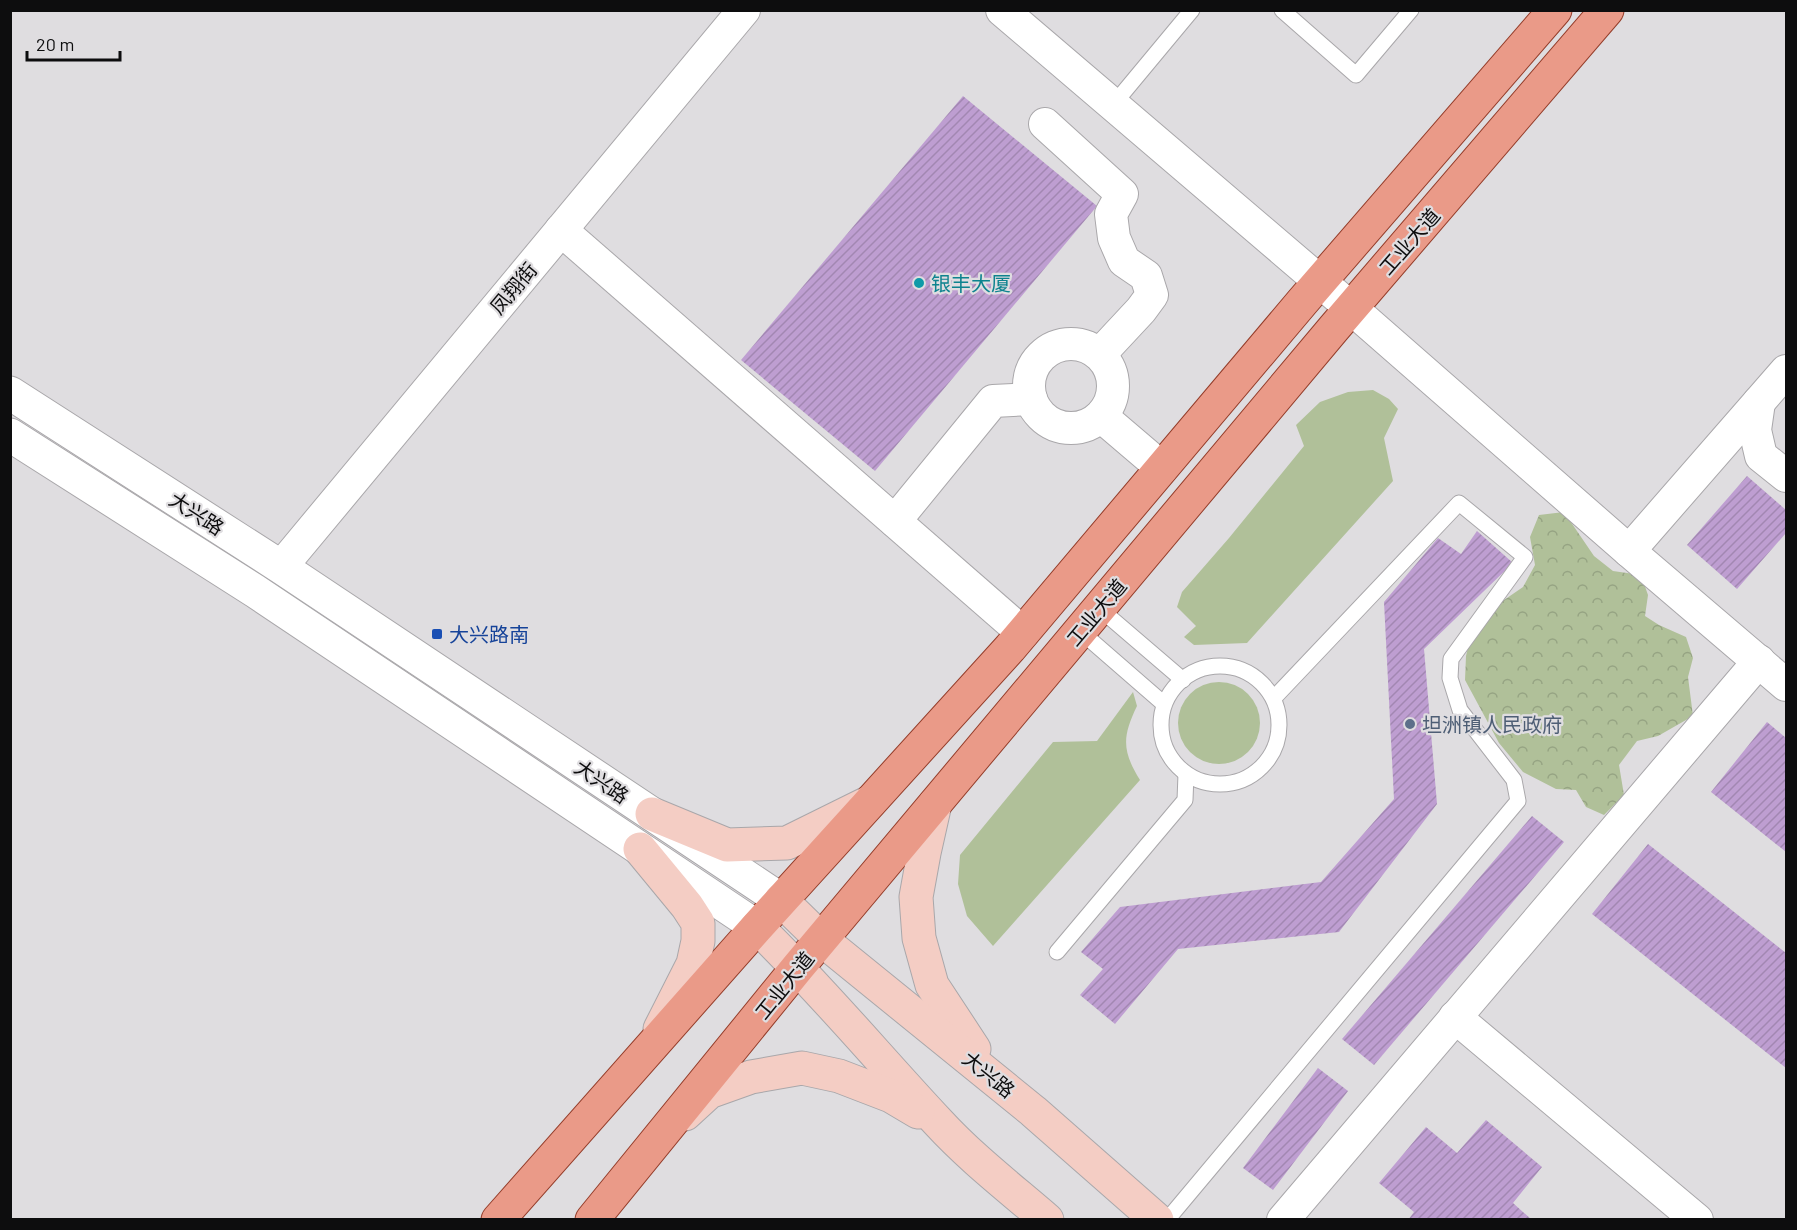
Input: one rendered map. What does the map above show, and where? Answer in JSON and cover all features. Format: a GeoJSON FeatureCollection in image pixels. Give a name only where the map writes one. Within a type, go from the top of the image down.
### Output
{"type":"FeatureCollection","features":[{"type":"Feature","properties":{"kind":"main road","name":"工业大道"},"geometry":{"type":"LineString","coordinates":[[498,1220],[757,927],[1023,633],[1320,282],[1555,10]]}},
{"type":"Feature","properties":{"kind":"main road","name":"工业大道"},"geometry":{"type":"LineString","coordinates":[[592,1220],[821,939],[1351,308],[1607,10]]}},
{"type":"Feature","properties":{"kind":"main road","name":"工业大道"},"geometry":{"type":"LineString","coordinates":[[652,814],[726,845],[786,843],[872,801]]}},
{"type":"Feature","properties":{"kind":"main road"},"geometry":{"type":"LineString","coordinates":[[935,804],[916,897],[919,938],[932,985],[992,1076]]}},
{"type":"Feature","properties":{"kind":"main road"},"geometry":{"type":"LineString","coordinates":[[640,849],[687,906],[698,923],[698,941],[693,964],[651,1047]]}},
{"type":"Feature","properties":{"kind":"main road","name":"大兴路"},"geometry":{"type":"LineString","coordinates":[[782,900],[821,939],[992,1076],[1157,1220]]}},
{"type":"Feature","properties":{"kind":"main road","name":"大兴路"},"geometry":{"type":"LineString","coordinates":[[757,927],[798,967],[939,1124],[1047,1220]]}},
{"type":"Feature","properties":{"kind":"main road"},"geometry":{"type":"LineString","coordinates":[[659,1137],[709,1092],[751,1077],[802,1068],[839,1076],[891,1096],[939,1124]]}},
{"type":"Feature","properties":{"kind":"street","name":"凤翔街"},"geometry":{"type":"LineString","coordinates":[[281,567],[744,10]]}},
{"type":"Feature","properties":{"kind":"street"},"geometry":{"type":"LineString","coordinates":[[1002,10],[1351,308],[1786,685]]}},
{"type":"Feature","properties":{"kind":"street"},"geometry":{"type":"LineString","coordinates":[[1045,124],[1122,194],[1111,214],[1114,238],[1124,261],[1146,276],[1152,295],[1100,354]]}},
{"type":"Feature","properties":{"kind":"street"},"geometry":{"type":"LineString","coordinates":[[561,230],[1023,633]]}},
{"type":"Feature","properties":{"kind":"street"},"geometry":{"type":"LineString","coordinates":[[1075,343],[1089,347],[1100,354],[1113,378],[1113,392],[1109,405],[1101,416],[1090,424],[1076,428],[1062,427],[1048,422],[1038,412],[1031,399],[1028,385],[1031,371],[1038,358],[1062,344],[1075,343]]}},
{"type":"Feature","properties":{"kind":"street"},"geometry":{"type":"LineString","coordinates":[[1629,551],[1786,371]]}},
{"type":"Feature","properties":{"kind":"street","name":"大兴路"},"geometry":{"type":"LineString","coordinates":[[10,393],[281,567],[782,900]]}},
{"type":"Feature","properties":{"kind":"street"},"geometry":{"type":"LineString","coordinates":[[895,521],[993,401],[1031,399]]}},
{"type":"Feature","properties":{"kind":"street"},"geometry":{"type":"LineString","coordinates":[[1759,402],[1755,430],[1761,456],[1786,476]]}},
{"type":"Feature","properties":{"kind":"street"},"geometry":{"type":"LineString","coordinates":[[1101,416],[1162,468]]}},
{"type":"Feature","properties":{"kind":"street","name":"大兴路"},"geometry":{"type":"LineString","coordinates":[[10,435],[255,591],[757,927]]}},
{"type":"Feature","properties":{"kind":"street"},"geometry":{"type":"LineString","coordinates":[[1283,1220],[1759,661]]}},
{"type":"Feature","properties":{"kind":"street"},"geometry":{"type":"LineString","coordinates":[[1455,1017],[1698,1220]]}},
{"type":"Feature","properties":{"kind":"lane"},"geometry":{"type":"LineString","coordinates":[[1113,105],[1192,10]]}},
{"type":"Feature","properties":{"kind":"lane"},"geometry":{"type":"LineString","coordinates":[[1282,10],[1356,75],[1411,10]]}},
{"type":"Feature","properties":{"kind":"lane"},"geometry":{"type":"LineString","coordinates":[[1167,1220],[1518,801],[1514,780],[1460,711],[1450,678],[1451,659],[1525,557],[1459,502],[1274,698]]}},
{"type":"Feature","properties":{"kind":"lane"},"geometry":{"type":"LineString","coordinates":[[1090,620],[1183,680]]}},
{"type":"Feature","properties":{"kind":"lane"},"geometry":{"type":"LineString","coordinates":[[1090,620],[1164,704]]}},
{"type":"Feature","properties":{"kind":"lane"},"geometry":{"type":"LineString","coordinates":[[1227,666],[1245,671],[1262,682],[1274,698],[1279,716],[1279,736],[1272,754],[1260,769],[1244,780],[1224,784],[1204,782],[1186,774],[1172,761],[1163,743],[1160,723],[1164,704],[1174,687],[1189,674],[1207,667],[1227,666]]}},
{"type":"Feature","properties":{"kind":"lane"},"geometry":{"type":"LineString","coordinates":[[1057,952],[1185,800],[1186,774]]}},
{"type":"Feature","properties":{"kind":"green space"},"geometry":{"type":"Polygon","coordinates":[[[1373,390],[1389,399],[1398,409],[1384,438],[1393,481],[1247,643],[1194,645],[1184,637],[1196,626],[1177,607],[1182,592],[1304,446],[1296,425],[1320,402],[1348,392],[1373,390]]]}},
{"type":"Feature","properties":{"kind":"green space"},"geometry":{"type":"Polygon","coordinates":[[[1564,512],[1594,556],[1613,571],[1641,575],[1648,595],[1645,616],[1686,637],[1693,658],[1688,677],[1693,716],[1658,736],[1637,741],[1619,765],[1624,795],[1604,815],[1586,807],[1576,790],[1556,789],[1523,772],[1499,743],[1465,680],[1466,656],[1471,635],[1491,609],[1523,587],[1535,565],[1530,537],[1539,515],[1564,512]]]}},
{"type":"Feature","properties":{"kind":"green space"},"geometry":{"type":"Polygon","coordinates":[[[1219,682],[1235,686],[1248,694],[1256,707],[1260,723],[1256,739],[1248,752],[1235,760],[1219,764],[1203,760],[1190,752],[1182,739],[1178,723],[1182,707],[1190,694],[1203,686],[1219,682]]]}},
{"type":"Feature","properties":{"kind":"green space"},"geometry":{"type":"Polygon","coordinates":[[[1133,692],[1137,706],[1129,727],[1126,744],[1130,761],[1140,780],[993,946],[967,916],[958,884],[960,855],[1053,742],[1097,741],[1133,692]]]}},
{"type":"Feature","properties":{"kind":"building","name":"银丰大厦"},"geometry":{"type":"Polygon","coordinates":[[[963,96],[1097,206],[875,471],[741,360],[963,96]]]}},
{"type":"Feature","properties":{"kind":"building"},"geometry":{"type":"Polygon","coordinates":[[[1747,476],[1786,510],[1786,533],[1737,589],[1687,545],[1747,476]]]}},
{"type":"Feature","properties":{"kind":"building","name":"坦洲镇人民政府"},"geometry":{"type":"Polygon","coordinates":[[[1477,531],[1513,563],[1424,649],[1437,804],[1339,932],[1178,949],[1115,1024],[1080,995],[1103,969],[1081,952],[1120,907],[1321,882],[1394,799],[1384,602],[1438,538],[1461,554],[1477,531]]]}},
{"type":"Feature","properties":{"kind":"building"},"geometry":{"type":"Polygon","coordinates":[[[1767,722],[1786,738],[1786,852],[1711,792],[1767,722]]]}},
{"type":"Feature","properties":{"kind":"building"},"geometry":{"type":"Polygon","coordinates":[[[1532,816],[1564,842],[1374,1065],[1342,1039],[1532,816]]]}},
{"type":"Feature","properties":{"kind":"building"},"geometry":{"type":"Polygon","coordinates":[[[1648,844],[1786,953],[1786,1068],[1592,914],[1648,844]]]}},
{"type":"Feature","properties":{"kind":"building"},"geometry":{"type":"Polygon","coordinates":[[[1318,1068],[1348,1091],[1273,1190],[1243,1168],[1318,1068]]]}},
{"type":"Feature","properties":{"kind":"building"},"geometry":{"type":"Polygon","coordinates":[[[1486,1120],[1542,1167],[1513,1203],[1532,1220],[1408,1220],[1414,1212],[1379,1183],[1426,1127],[1457,1153],[1486,1120]]]}},
{"type":"Feature","properties":{"kind":"place","name":"银丰大厦"},"geometry":{"type":"Point","coordinates":[919,283]}},
{"type":"Feature","properties":{"kind":"place","name":"大兴路南"},"geometry":{"type":"Point","coordinates":[437,634]}},
{"type":"Feature","properties":{"kind":"place","name":"坦洲镇人民政府"},"geometry":{"type":"Point","coordinates":[1410,724]}}]}
